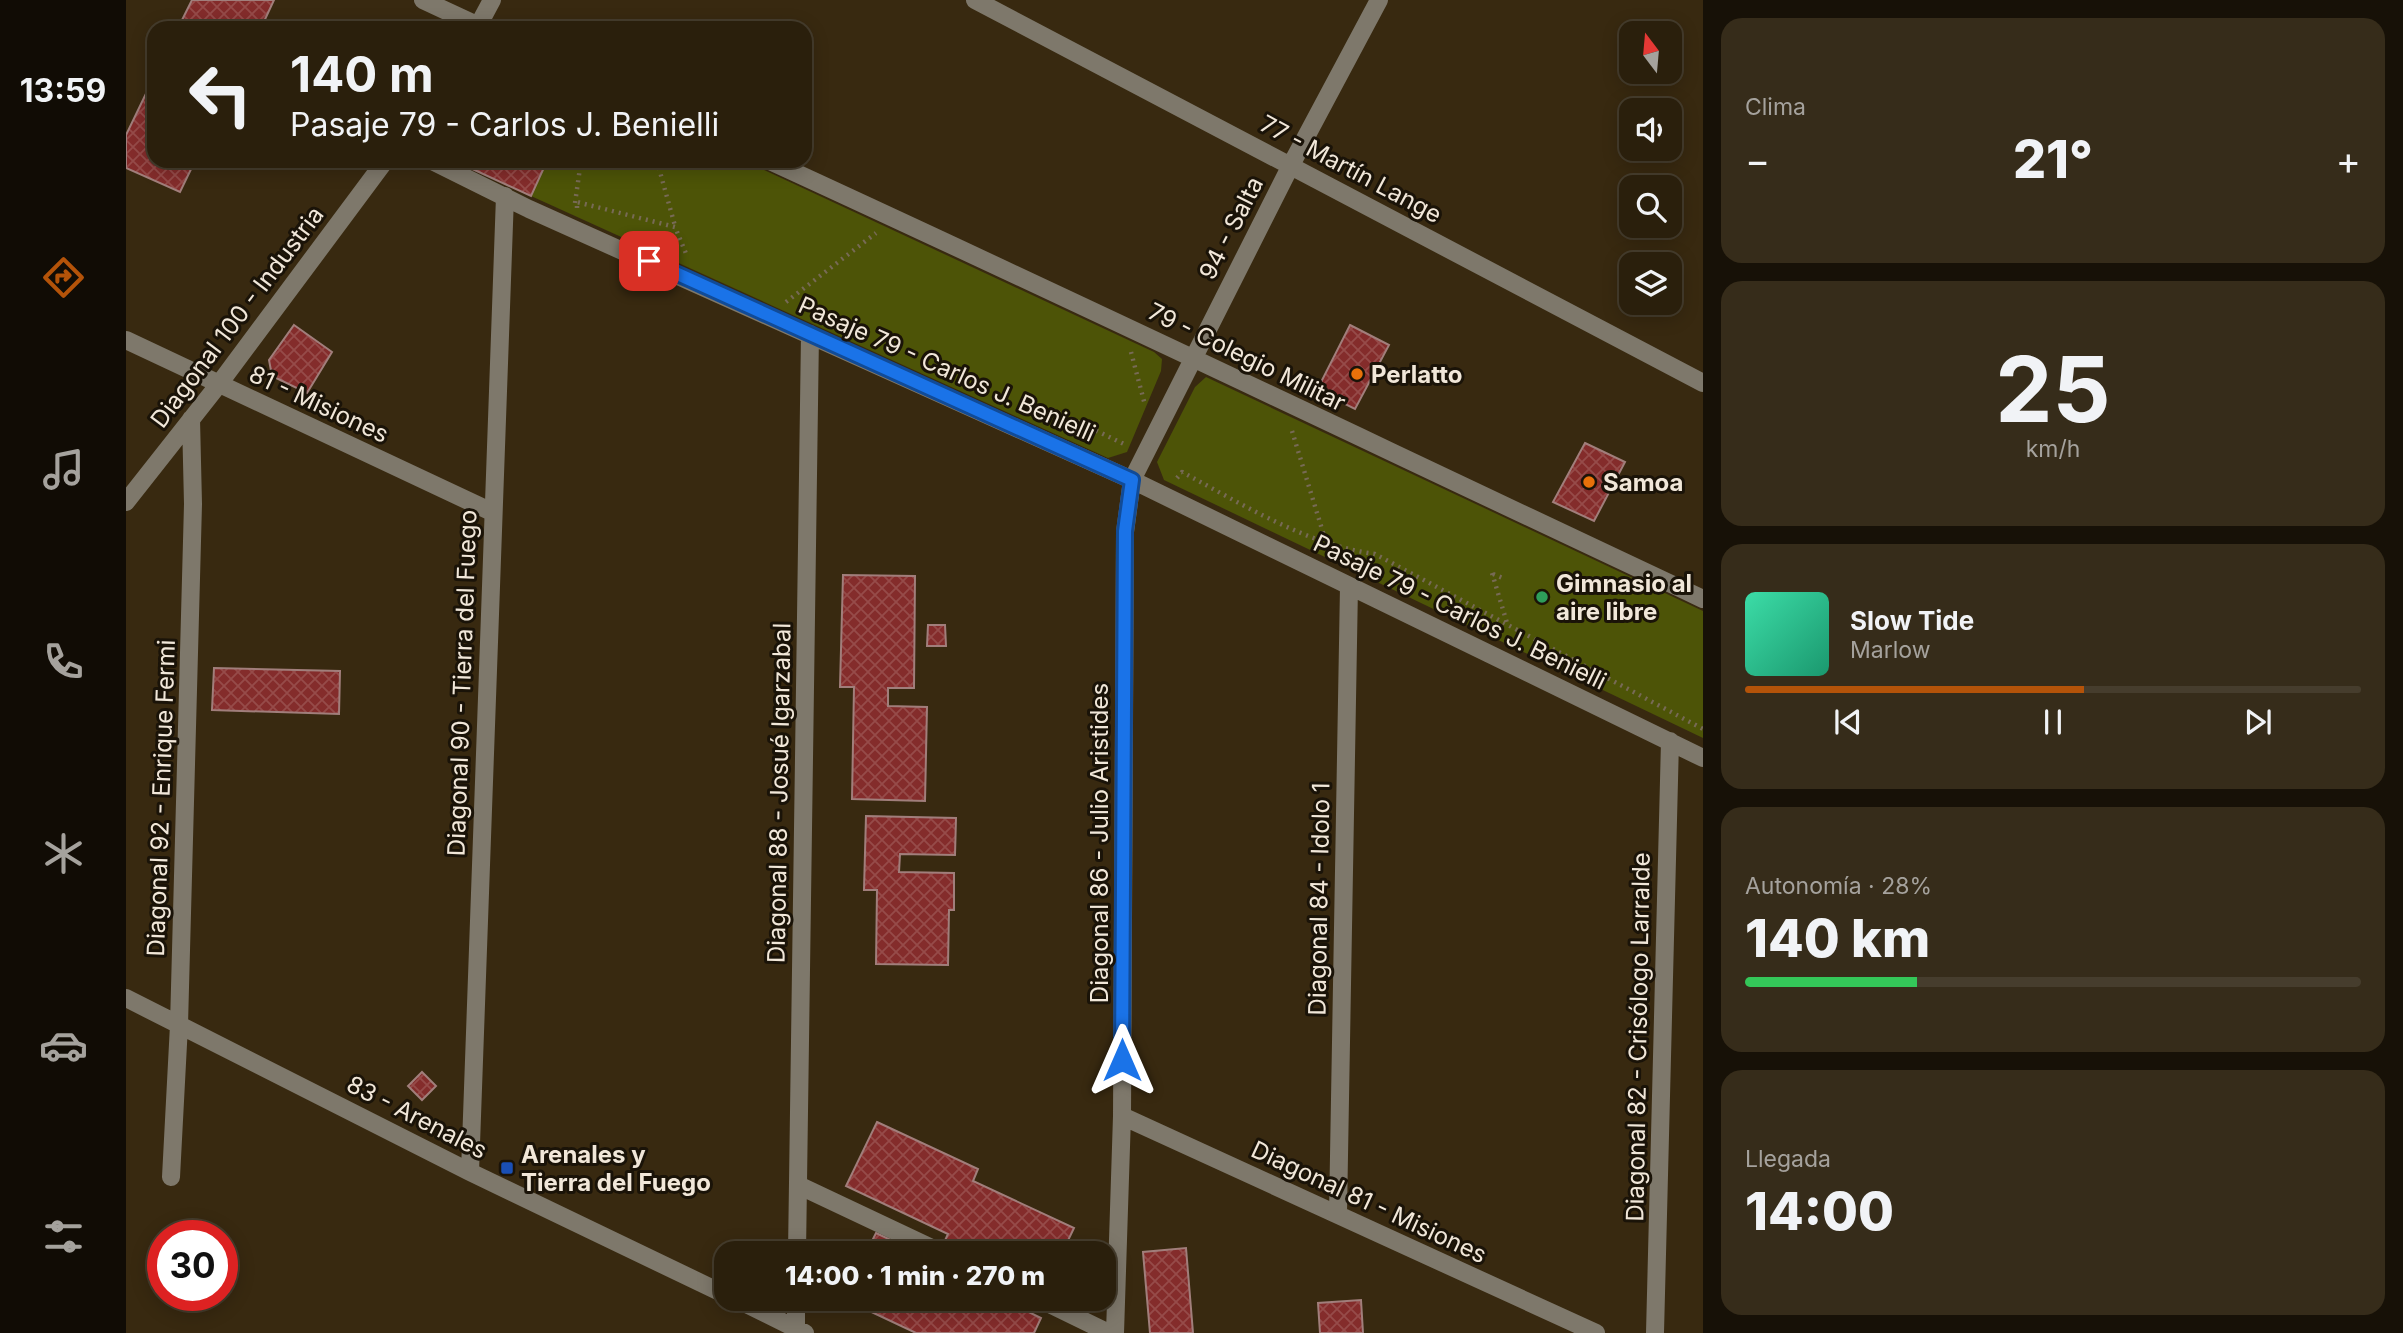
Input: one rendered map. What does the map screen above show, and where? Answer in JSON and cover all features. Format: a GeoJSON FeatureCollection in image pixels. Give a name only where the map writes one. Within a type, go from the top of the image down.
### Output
{"type":"FeatureCollection","features":[{"type":"Feature","properties":{"kind":"street"},"geometry":{"type":"LineString","coordinates":[[424,0],[468,21]]}},
{"type":"Feature","properties":{"kind":"street"},"geometry":{"type":"LineString","coordinates":[[483,21],[492,0]]}},
{"type":"Feature","properties":{"kind":"street","name":"77 - Martín Lange"},"geometry":{"type":"LineString","coordinates":[[975,0],[1703,383]]}},
{"type":"Feature","properties":{"kind":"street","name":"94 - Salta"},"geometry":{"type":"LineString","coordinates":[[1132,480],[1291,165],[1379,0]]}},
{"type":"Feature","properties":{"kind":"street","name":"Diagonal 100 - Industria"},"geometry":{"type":"LineString","coordinates":[[126,502],[219,384],[380,168]]}},
{"type":"Feature","properties":{"kind":"street","name":"Pasaje 79 - Carlos J. Benielli"},"geometry":{"type":"LineString","coordinates":[[447,168],[1132,480],[1703,758]]}},
{"type":"Feature","properties":{"kind":"street","name":"79 - Colegio Militar"},"geometry":{"type":"LineString","coordinates":[[785,168],[1193,356],[1283,402],[1703,599]]}},
{"type":"Feature","properties":{"kind":"street","name":"Diagonal 90 - Tierra del Fuego"},"geometry":{"type":"LineString","coordinates":[[470,1171],[505,196]]}},
{"type":"Feature","properties":{"kind":"street","name":"Diagonal 88 - Josué Igarzabal"},"geometry":{"type":"LineString","coordinates":[[797,1241],[810,334]]}},
{"type":"Feature","properties":{"kind":"street","name":"81 - Misiones"},"geometry":{"type":"LineString","coordinates":[[126,340],[492,512]]}},
{"type":"Feature","properties":{"kind":"street","name":"Diagonal 92 - Enrique Fermi"},"geometry":{"type":"LineString","coordinates":[[171,1177],[179,1025],[193,504],[191,419]]}},
{"type":"Feature","properties":{"kind":"street","name":"Diagonal 86 - Julio Aristides"},"geometry":{"type":"LineString","coordinates":[[1112,1333],[1122,1116],[1125,531],[1132,480]]}},
{"type":"Feature","properties":{"kind":"street","name":"Diagonal 84 - Idolo 1"},"geometry":{"type":"LineString","coordinates":[[1338,1213],[1349,586]]}},
{"type":"Feature","properties":{"kind":"street","name":"Diagonal 82 - Crisólogo Larralde"},"geometry":{"type":"LineString","coordinates":[[1655,1333],[1670,741]]}},
{"type":"Feature","properties":{"kind":"street","name":"83 - Arenales"},"geometry":{"type":"LineString","coordinates":[[126,998],[470,1171],[714,1289]]}},
{"type":"Feature","properties":{"kind":"street","name":"Diagonal 81 - Misiones"},"geometry":{"type":"LineString","coordinates":[[1122,1116],[1596,1333]]}},
{"type":"Feature","properties":{"kind":"street"},"geometry":{"type":"LineString","coordinates":[[799,1185],[917,1241]]}},
{"type":"Feature","properties":{"kind":"street"},"geometry":{"type":"LineString","coordinates":[[758,1311],[799,1332]]}},
{"type":"Feature","properties":{"kind":"street"},"geometry":{"type":"LineString","coordinates":[[797,1311],[799,1332]]}},
{"type":"Feature","properties":{"kind":"street"},"geometry":{"type":"LineString","coordinates":[[1065,1311],[1112,1333]]}},
{"type":"Feature","properties":{"kind":"path"},"geometry":{"type":"LineString","coordinates":[[576,228],[580,168]]}},
{"type":"Feature","properties":{"kind":"path"},"geometry":{"type":"LineString","coordinates":[[659,168],[675,227],[697,283]]}},
{"type":"Feature","properties":{"kind":"path"},"geometry":{"type":"LineString","coordinates":[[577,202],[675,227]]}},
{"type":"Feature","properties":{"kind":"path"},"geometry":{"type":"LineString","coordinates":[[768,315],[895,218]]}},
{"type":"Feature","properties":{"kind":"path"},"geometry":{"type":"LineString","coordinates":[[1124,325],[1153,436]]}},
{"type":"Feature","properties":{"kind":"path"},"geometry":{"type":"LineString","coordinates":[[1283,402],[1325,541]]}},
{"type":"Feature","properties":{"kind":"path"},"geometry":{"type":"LineString","coordinates":[[1271,519],[1340,549],[1375,554],[1703,729]]}},
{"type":"Feature","properties":{"kind":"path"},"geometry":{"type":"LineString","coordinates":[[1505,579],[1492,573],[1508,624]]}},
{"type":"Feature","properties":{"kind":"green space"},"geometry":{"type":"Polygon","coordinates":[[[544,168],[760,168],[1154,352],[1162,359],[1161,371],[1127,452],[1108,458],[531,196],[544,168]]]}},
{"type":"Feature","properties":{"kind":"green space"},"geometry":{"type":"Polygon","coordinates":[[[1206,377],[1703,611],[1703,738],[1164,480],[1157,462],[1195,387],[1206,377]]]}},
{"type":"Feature","properties":{"kind":"building"},"geometry":{"type":"Polygon","coordinates":[[[192,0],[274,0],[264,21],[182,21],[192,0]]]}},
{"type":"Feature","properties":{"kind":"building"},"geometry":{"type":"Polygon","coordinates":[[[147,92],[147,168],[192,168],[180,192],[126,168],[126,135],[147,92]]]}},
{"type":"Feature","properties":{"kind":"building"},"geometry":{"type":"Polygon","coordinates":[[[470,168],[544,168],[531,196],[470,168]]]}},
{"type":"Feature","properties":{"kind":"building"},"geometry":{"type":"Polygon","coordinates":[[[294,325],[332,352],[307,393],[272,376],[269,360],[294,325]]]}},
{"type":"Feature","properties":{"kind":"building"},"geometry":{"type":"Polygon","coordinates":[[[1350,325],[1389,345],[1355,409],[1317,390],[1350,325]]]}},
{"type":"Feature","properties":{"kind":"building","name":"Samoa"},"geometry":{"type":"Polygon","coordinates":[[[1585,443],[1625,462],[1594,521],[1553,502],[1585,443]]]}},
{"type":"Feature","properties":{"kind":"building"},"geometry":{"type":"Polygon","coordinates":[[[843,575],[915,576],[914,688],[888,688],[888,706],[927,707],[925,801],[852,799],[854,687],[840,687],[843,575]]]}},
{"type":"Feature","properties":{"kind":"building"},"geometry":{"type":"Polygon","coordinates":[[[928,625],[945,625],[946,646],[927,646],[928,625]]]}},
{"type":"Feature","properties":{"kind":"building"},"geometry":{"type":"Polygon","coordinates":[[[214,668],[340,671],[339,714],[212,710],[214,668]]]}},
{"type":"Feature","properties":{"kind":"building"},"geometry":{"type":"Polygon","coordinates":[[[866,816],[956,818],[955,855],[900,854],[899,872],[954,873],[954,910],[949,910],[948,965],[876,964],[877,890],[864,890],[866,816]]]}},
{"type":"Feature","properties":{"kind":"building"},"geometry":{"type":"Polygon","coordinates":[[[422,1072],[436,1086],[422,1100],[408,1086],[422,1072]]]}},
{"type":"Feature","properties":{"kind":"building"},"geometry":{"type":"Polygon","coordinates":[[[877,1122],[978,1169],[973,1181],[1074,1228],[1068,1241],[945,1241],[948,1234],[846,1186],[877,1122]]]}},
{"type":"Feature","properties":{"kind":"building"},"geometry":{"type":"Polygon","coordinates":[[[876,1233],[893,1241],[872,1241],[876,1233]]]}},
{"type":"Feature","properties":{"kind":"building"},"geometry":{"type":"Polygon","coordinates":[[[1186,1248],[1193,1333],[1150,1333],[1143,1252],[1186,1248]]]}},
{"type":"Feature","properties":{"kind":"building"},"geometry":{"type":"Polygon","coordinates":[[[1361,1300],[1363,1333],[1320,1333],[1318,1303],[1361,1300]]]}},
{"type":"Feature","properties":{"kind":"building"},"geometry":{"type":"Polygon","coordinates":[[[869,1311],[1027,1311],[1041,1318],[1034,1333],[916,1333],[869,1311]]]}},
{"type":"Feature","properties":{"kind":"place","name":"Perlatto"},"geometry":{"type":"Point","coordinates":[1357,374]}},
{"type":"Feature","properties":{"kind":"place","name":"Samoa"},"geometry":{"type":"Point","coordinates":[1589,482]}},
{"type":"Feature","properties":{"kind":"place","name":"Gimnasio al aire libre"},"geometry":{"type":"Point","coordinates":[1542,597]}},
{"type":"Feature","properties":{"kind":"place","name":"Arenales y Tierra del Fuego"},"geometry":{"type":"Point","coordinates":[507,1168]}},
{"type":"Feature","properties":{"kind":"route"},"geometry":{"type":"LineString","coordinates":[[649,261],[1132,480],[1125,531],[1122,1060]]}}]}
